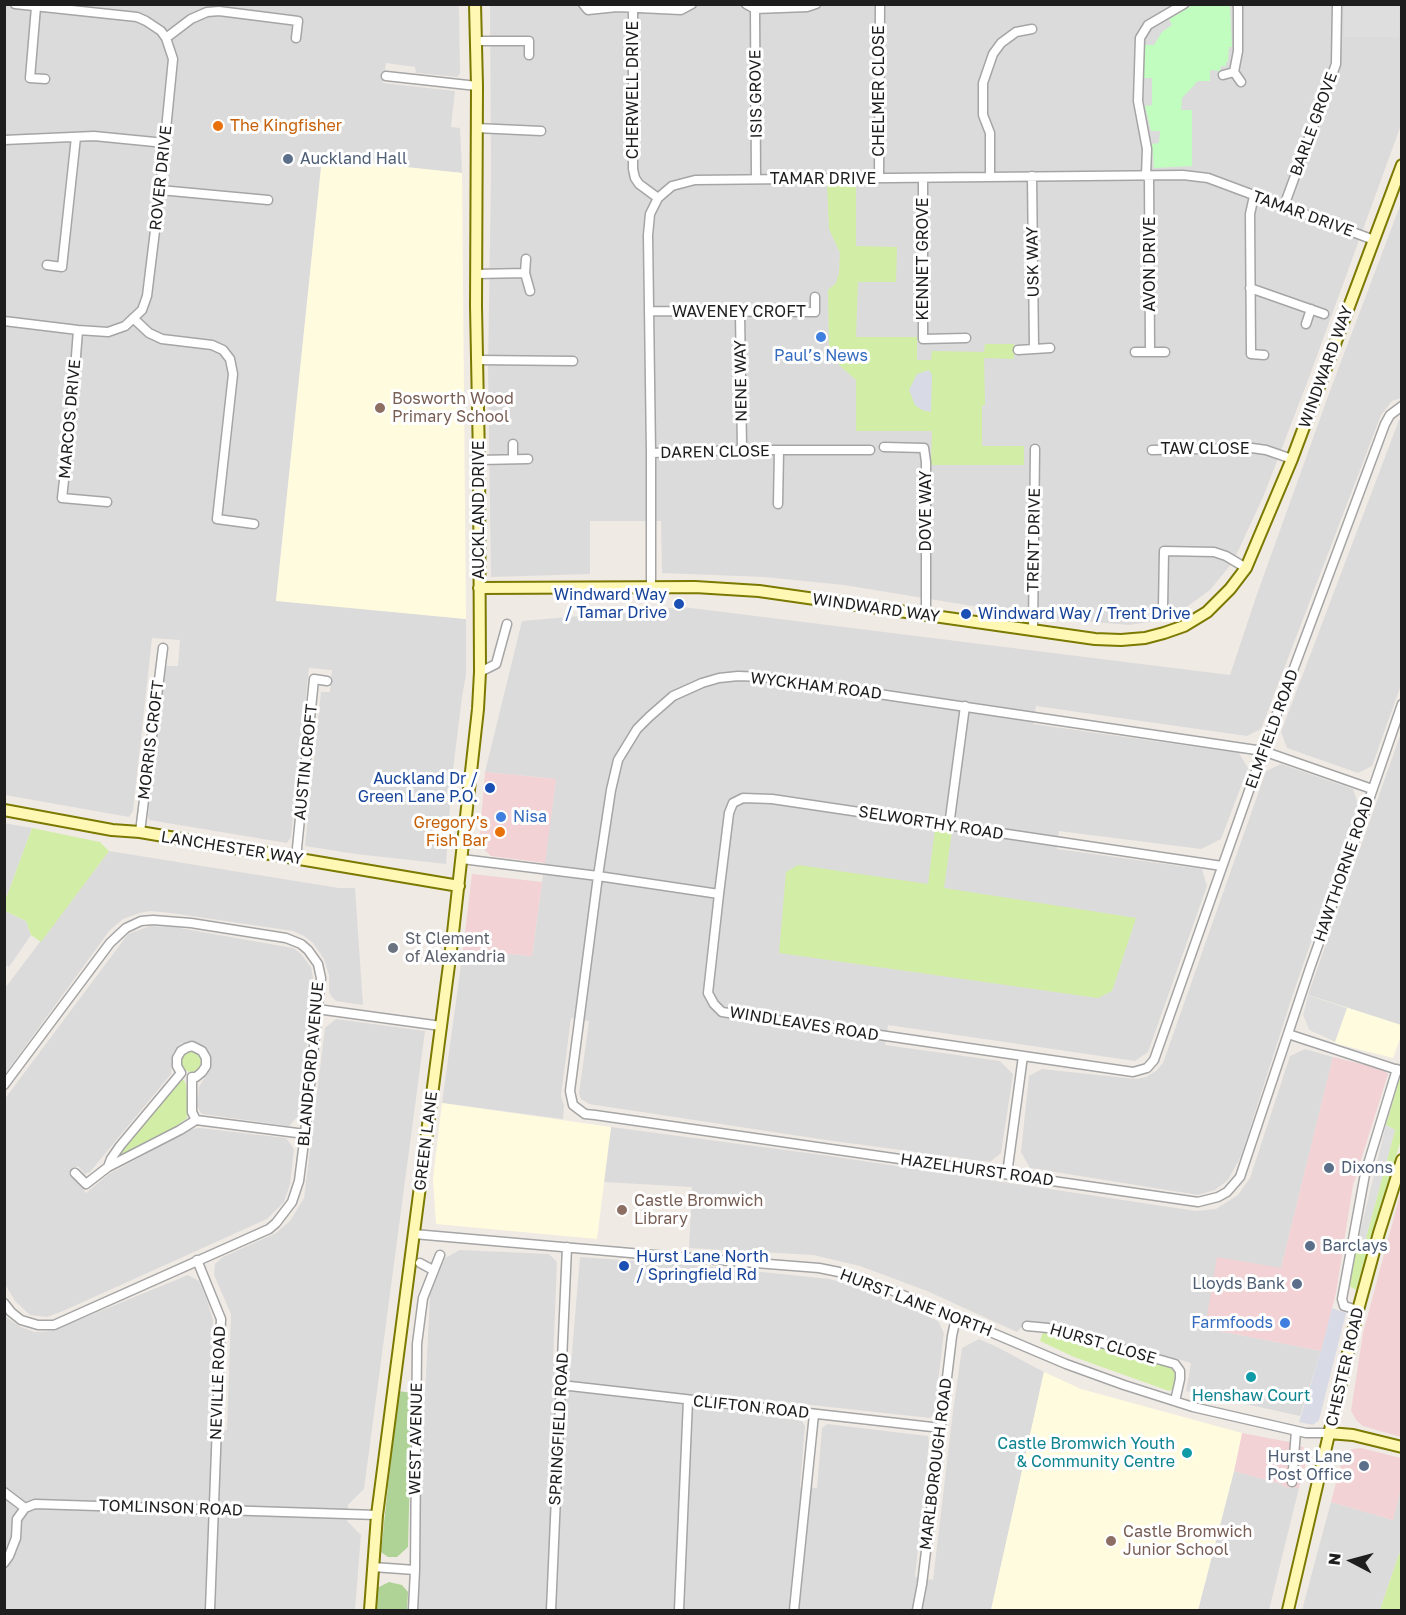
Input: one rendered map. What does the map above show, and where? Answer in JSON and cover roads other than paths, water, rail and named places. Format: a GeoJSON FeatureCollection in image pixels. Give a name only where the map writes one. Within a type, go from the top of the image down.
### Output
{"type":"FeatureCollection","features":[{"type":"Feature","properties":{"kind":"street"},"geometry":{"type":"LineString","coordinates":[[15,4],[136,17],[161,31],[166,38],[191,19],[207,12],[219,11],[298,21],[296,38]]}},
{"type":"Feature","properties":{"kind":"street","name":"AUCKLAND DRIVE"},"geometry":{"type":"LineString","coordinates":[[475,4],[479,588]]}},
{"type":"Feature","properties":{"kind":"street"},"geometry":{"type":"LineString","coordinates":[[583,4],[588,10],[617,7],[681,10],[692,4]]}},
{"type":"Feature","properties":{"kind":"street"},"geometry":{"type":"LineString","coordinates":[[750,6],[807,7],[816,4]]}},
{"type":"Feature","properties":{"kind":"street","name":"CHELMER CLOSE"},"geometry":{"type":"LineString","coordinates":[[879,178],[880,4]]}},
{"type":"Feature","properties":{"kind":"street","name":"AVON DRIVE"},"geometry":{"type":"LineString","coordinates":[[1150,352],[1147,149],[1138,101],[1140,38],[1148,25],[1184,4]]}},
{"type":"Feature","properties":{"kind":"street"},"geometry":{"type":"LineString","coordinates":[[1233,72],[1238,51],[1237,4]]}},
{"type":"Feature","properties":{"kind":"street","name":"BARLE GROVE"},"geometry":{"type":"LineString","coordinates":[[1284,206],[1336,64],[1337,4]]}},
{"type":"Feature","properties":{"kind":"street","name":"ISIS GROVE"},"geometry":{"type":"LineString","coordinates":[[750,6],[756,179]]}},
{"type":"Feature","properties":{"kind":"street"},"geometry":{"type":"LineString","coordinates":[[36,7],[30,78],[45,79]]}},
{"type":"Feature","properties":{"kind":"street","name":"CHERWELL DRIVE"},"geometry":{"type":"LineString","coordinates":[[633,8],[633,169],[639,184],[658,198]]}},
{"type":"Feature","properties":{"kind":"street"},"geometry":{"type":"LineString","coordinates":[[990,176],[990,134],[983,115],[983,83],[993,54],[1001,43],[1016,32],[1032,29]]}},
{"type":"Feature","properties":{"kind":"street","name":"ROVER DRIVE"},"geometry":{"type":"LineString","coordinates":[[134,318],[142,310],[147,296],[160,190],[173,59],[166,38]]}},
{"type":"Feature","properties":{"kind":"street"},"geometry":{"type":"LineString","coordinates":[[475,41],[529,41],[529,54]]}},
{"type":"Feature","properties":{"kind":"street"},"geometry":{"type":"LineString","coordinates":[[1222,75],[1233,72]]}},
{"type":"Feature","properties":{"kind":"street"},"geometry":{"type":"LineString","coordinates":[[1233,72],[1241,82]]}},
{"type":"Feature","properties":{"kind":"street"},"geometry":{"type":"LineString","coordinates":[[386,76],[477,86]]}},
{"type":"Feature","properties":{"kind":"street"},"geometry":{"type":"LineString","coordinates":[[476,128],[542,131]]}},
{"type":"Feature","properties":{"kind":"street"},"geometry":{"type":"LineString","coordinates":[[4,140],[94,136],[165,143]]}},
{"type":"Feature","properties":{"kind":"street"},"geometry":{"type":"LineString","coordinates":[[47,265],[62,267],[76,137]]}},
{"type":"Feature","properties":{"kind":"street","name":"WINDWARD WAY"},"geometry":{"type":"LineString","coordinates":[[479,588],[695,587],[759,591],[1095,639],[1120,640],[1164,633],[1184,626],[1207,612],[1230,589],[1246,568],[1292,459],[1374,240],[1398,188],[1401,165]]}},
{"type":"Feature","properties":{"kind":"street","name":"TAMAR DRIVE"},"geometry":{"type":"LineString","coordinates":[[658,198],[672,186],[695,180],[1183,175],[1208,178],[1374,240]]}},
{"type":"Feature","properties":{"kind":"street","name":"USK WAY"},"geometry":{"type":"LineString","coordinates":[[1032,176],[1034,348]]}},
{"type":"Feature","properties":{"kind":"street","name":"KENNET GROVE"},"geometry":{"type":"LineString","coordinates":[[923,179],[923,339],[966,338]]}},
{"type":"Feature","properties":{"kind":"street"},"geometry":{"type":"LineString","coordinates":[[160,190],[268,200]]}},
{"type":"Feature","properties":{"kind":"street"},"geometry":{"type":"LineString","coordinates":[[1254,196],[1250,213],[1251,354],[1264,355]]}},
{"type":"Feature","properties":{"kind":"street"},"geometry":{"type":"LineString","coordinates":[[651,587],[648,236],[650,214],[658,198]]}},
{"type":"Feature","properties":{"kind":"street"},"geometry":{"type":"LineString","coordinates":[[526,259],[525,273],[530,291]]}},
{"type":"Feature","properties":{"kind":"street"},"geometry":{"type":"LineString","coordinates":[[476,274],[525,273]]}},
{"type":"Feature","properties":{"kind":"street"},"geometry":{"type":"LineString","coordinates":[[1250,288],[1324,314]]}},
{"type":"Feature","properties":{"kind":"street","name":"WAVENEY CROFT"},"geometry":{"type":"LineString","coordinates":[[649,312],[815,312],[815,297]]}},
{"type":"Feature","properties":{"kind":"street"},"geometry":{"type":"LineString","coordinates":[[1306,324],[1311,309]]}},
{"type":"Feature","properties":{"kind":"street","name":"NENE WAY"},"geometry":{"type":"LineString","coordinates":[[740,312],[742,450]]}},
{"type":"Feature","properties":{"kind":"street"},"geometry":{"type":"LineString","coordinates":[[4,321],[108,332],[125,326],[134,318],[149,333],[162,339],[212,345],[223,350],[230,359],[233,374],[217,519],[254,524]]}},
{"type":"Feature","properties":{"kind":"street","name":"MARCOS DRIVE"},"geometry":{"type":"LineString","coordinates":[[78,330],[62,498],[107,502]]}},
{"type":"Feature","properties":{"kind":"street"},"geometry":{"type":"LineString","coordinates":[[1018,350],[1050,348]]}},
{"type":"Feature","properties":{"kind":"street"},"geometry":{"type":"LineString","coordinates":[[1135,351],[1165,352]]}},
{"type":"Feature","properties":{"kind":"street"},"geometry":{"type":"LineString","coordinates":[[477,360],[573,361]]}},
{"type":"Feature","properties":{"kind":"street","name":"ELMFIELD ROAD"},"geometry":{"type":"LineString","coordinates":[[1154,1060],[1263,751],[1385,424],[1401,406]]}},
{"type":"Feature","properties":{"kind":"street"},"geometry":{"type":"LineString","coordinates":[[513,444],[513,459]]}},
{"type":"Feature","properties":{"kind":"street","name":"DOVE WAY"},"geometry":{"type":"LineString","coordinates":[[884,447],[924,448],[926,462],[926,615]]}},
{"type":"Feature","properties":{"kind":"street","name":"TAW CLOSE"},"geometry":{"type":"LineString","coordinates":[[1152,450],[1252,448],[1292,459]]}},
{"type":"Feature","properties":{"kind":"street","name":"TRENT DRIVE"},"geometry":{"type":"LineString","coordinates":[[1033,631],[1035,449]]}},
{"type":"Feature","properties":{"kind":"street","name":"DAREN CLOSE"},"geometry":{"type":"LineString","coordinates":[[651,453],[870,450]]}},
{"type":"Feature","properties":{"kind":"street","name":"DAREN CLOSE"},"geometry":{"type":"LineString","coordinates":[[778,504],[779,451]]}},
{"type":"Feature","properties":{"kind":"street"},"geometry":{"type":"LineString","coordinates":[[479,460],[528,459]]}},
{"type":"Feature","properties":{"kind":"street"},"geometry":{"type":"LineString","coordinates":[[1163,608],[1164,551],[1214,552],[1246,568]]}},
{"type":"Feature","properties":{"kind":"street","name":"GREEN LANE"},"geometry":{"type":"LineString","coordinates":[[370,1611],[377,1515],[459,886],[476,730],[480,672],[479,588]]}},
{"type":"Feature","properties":{"kind":"street"},"geometry":{"type":"LineString","coordinates":[[480,672],[496,664],[507,624]]}},
{"type":"Feature","properties":{"kind":"street","name":"MORRIS CROFT"},"geometry":{"type":"LineString","coordinates":[[140,832],[163,648]]}},
{"type":"Feature","properties":{"kind":"street","name":"WYCKHAM ROAD"},"geometry":{"type":"LineString","coordinates":[[570,1091],[598,876],[611,790],[618,760],[637,729],[674,696],[687,689],[719,678],[750,676],[965,706],[1263,751],[1372,789]]}},
{"type":"Feature","properties":{"kind":"street","name":"AUSTIN CROFT"},"geometry":{"type":"LineString","coordinates":[[296,858],[314,679],[327,681]]}},
{"type":"Feature","properties":{"kind":"street","name":"HAWTHORNE ROAD"},"geometry":{"type":"LineString","coordinates":[[1288,1034],[1401,704]]}},
{"type":"Feature","properties":{"kind":"street"},"geometry":{"type":"LineString","coordinates":[[949,826],[965,706]]}},
{"type":"Feature","properties":{"kind":"street","name":"SELWORTHY ROAD"},"geometry":{"type":"LineString","coordinates":[[719,894],[729,813],[733,803],[743,798],[772,799],[1222,866]]}},
{"type":"Feature","properties":{"kind":"street","name":"LANCHESTER WAY"},"geometry":{"type":"LineString","coordinates":[[4,810],[112,830],[140,832],[459,886]]}},
{"type":"Feature","properties":{"kind":"street"},"geometry":{"type":"LineString","coordinates":[[462,859],[719,894]]}},
{"type":"Feature","properties":{"kind":"street","name":"WINDLEAVES ROAD"},"geometry":{"type":"LineString","coordinates":[[719,894],[708,993],[714,1004],[722,1011],[1133,1072],[1147,1068],[1154,1060]]}},
{"type":"Feature","properties":{"kind":"street","name":"BLANDFORD AVENUE"},"geometry":{"type":"LineString","coordinates":[[4,1085],[110,943],[126,928],[141,921],[191,923],[286,938],[301,944],[318,964],[321,978],[305,1134],[296,1193],[283,1215],[269,1229],[54,1324],[38,1325],[21,1320],[4,1303]]}},
{"type":"Feature","properties":{"kind":"street"},"geometry":{"type":"LineString","coordinates":[[317,1009],[441,1026]]}},
{"type":"Feature","properties":{"kind":"street"},"geometry":{"type":"LineString","coordinates":[[1288,1034],[1399,1070],[1365,1174],[1342,1299],[1344,1306],[1358,1311]]}},
{"type":"Feature","properties":{"kind":"street","name":"HAZELHURST ROAD"},"geometry":{"type":"LineString","coordinates":[[570,1091],[573,1105],[585,1114],[1198,1202],[1227,1192],[1240,1177],[1288,1034]]}},
{"type":"Feature","properties":{"kind":"street"},"geometry":{"type":"LineString","coordinates":[[192,1046],[202,1051],[206,1058],[206,1065],[202,1072],[196,1077],[181,1073],[177,1066],[177,1058],[181,1051],[192,1046]]}},
{"type":"Feature","properties":{"kind":"street"},"geometry":{"type":"LineString","coordinates":[[1007,1174],[1023,1056]]}},
{"type":"Feature","properties":{"kind":"street"},"geometry":{"type":"LineString","coordinates":[[108,1167],[120,1146],[181,1073]]}},
{"type":"Feature","properties":{"kind":"street"},"geometry":{"type":"LineString","coordinates":[[192,1077],[192,1112],[196,1120]]}},
{"type":"Feature","properties":{"kind":"street"},"geometry":{"type":"LineString","coordinates":[[75,1173],[86,1184],[108,1167],[196,1120],[305,1134]]}},
{"type":"Feature","properties":{"kind":"street","name":"CHESTER ROAD"},"geometry":{"type":"LineString","coordinates":[[1287,1611],[1358,1311],[1401,1160]]}},
{"type":"Feature","properties":{"kind":"street","name":"HURST LANE NORTH"},"geometry":{"type":"LineString","coordinates":[[414,1234],[819,1268],[839,1272],[891,1290],[1066,1364],[1192,1407],[1306,1433],[1353,1435],[1401,1447]]}},
{"type":"Feature","properties":{"kind":"street","name":"SPRINGFIELD ROAD"},"geometry":{"type":"LineString","coordinates":[[551,1611],[567,1247]]}},
{"type":"Feature","properties":{"kind":"street","name":"WEST AVENUE"},"geometry":{"type":"LineString","coordinates":[[413,1611],[417,1344],[423,1298],[440,1255]]}},
{"type":"Feature","properties":{"kind":"street","name":"NEVILLE ROAD"},"geometry":{"type":"LineString","coordinates":[[197,1260],[221,1319],[210,1611]]}},
{"type":"Feature","properties":{"kind":"street"},"geometry":{"type":"LineString","coordinates":[[420,1263],[433,1270]]}},
{"type":"Feature","properties":{"kind":"street","name":"MARLBOROUGH ROAD"},"geometry":{"type":"LineString","coordinates":[[917,1611],[956,1318]]}},
{"type":"Feature","properties":{"kind":"street","name":"HURST CLOSE"},"geometry":{"type":"LineString","coordinates":[[1027,1326],[1048,1328],[1175,1364],[1180,1371],[1180,1379],[1174,1401]]}},
{"type":"Feature","properties":{"kind":"street","name":"CLIFTON ROAD"},"geometry":{"type":"LineString","coordinates":[[561,1384],[941,1428]]}},
{"type":"Feature","properties":{"kind":"street"},"geometry":{"type":"LineString","coordinates":[[679,1611],[688,1400]]}},
{"type":"Feature","properties":{"kind":"street"},"geometry":{"type":"LineString","coordinates":[[794,1611],[814,1414]]}},
{"type":"Feature","properties":{"kind":"street"},"geometry":{"type":"LineString","coordinates":[[1292,1482],[1296,1431]]}},
{"type":"Feature","properties":{"kind":"street"},"geometry":{"type":"LineString","coordinates":[[4,1492],[25,1508],[17,1520],[16,1538],[4,1563]]}},
{"type":"Feature","properties":{"kind":"street","name":"TOMLINSON ROAD"},"geometry":{"type":"LineString","coordinates":[[25,1508],[35,1504],[377,1515]]}},
{"type":"Feature","properties":{"kind":"street"},"geometry":{"type":"LineString","coordinates":[[373,1567],[415,1570]]}},
{"type":"Feature","properties":{"kind":"place","name":"The Kingfisher"},"geometry":{"type":"Point","coordinates":[218,126]}},
{"type":"Feature","properties":{"kind":"place","name":"Auckland Hall"},"geometry":{"type":"Point","coordinates":[288,159]}},
{"type":"Feature","properties":{"kind":"place","name":"Paul’s News"},"geometry":{"type":"Point","coordinates":[821,337]}},
{"type":"Feature","properties":{"kind":"place","name":"Bosworth Wood Primary School"},"geometry":{"type":"Point","coordinates":[380,408]}},
{"type":"Feature","properties":{"kind":"place","name":"Windward Way / Tamar Drive"},"geometry":{"type":"Point","coordinates":[679,604]}},
{"type":"Feature","properties":{"kind":"place","name":"Windward Way / Trent Drive"},"geometry":{"type":"Point","coordinates":[966,614]}},
{"type":"Feature","properties":{"kind":"place","name":"Auckland Dr / Green Lane P.O."},"geometry":{"type":"Point","coordinates":[490,788]}},
{"type":"Feature","properties":{"kind":"place","name":"Nisa"},"geometry":{"type":"Point","coordinates":[501,817]}},
{"type":"Feature","properties":{"kind":"place","name":"Gregory's Fish Bar"},"geometry":{"type":"Point","coordinates":[500,832]}},
{"type":"Feature","properties":{"kind":"place","name":"St Clement of Alexandria"},"geometry":{"type":"Point","coordinates":[393,948]}},
{"type":"Feature","properties":{"kind":"place","name":"Dixons"},"geometry":{"type":"Point","coordinates":[1329,1168]}},
{"type":"Feature","properties":{"kind":"place","name":"Castle Bromwich Library"},"geometry":{"type":"Point","coordinates":[622,1210]}},
{"type":"Feature","properties":{"kind":"place","name":"Barclays"},"geometry":{"type":"Point","coordinates":[1310,1246]}},
{"type":"Feature","properties":{"kind":"place","name":"Hurst Lane North / Springfield Rd"},"geometry":{"type":"Point","coordinates":[624,1266]}},
{"type":"Feature","properties":{"kind":"place","name":"Lloyds Bank"},"geometry":{"type":"Point","coordinates":[1297,1284]}},
{"type":"Feature","properties":{"kind":"place","name":"Farmfoods"},"geometry":{"type":"Point","coordinates":[1285,1323]}},
{"type":"Feature","properties":{"kind":"place","name":"Henshaw Court"},"geometry":{"type":"Point","coordinates":[1251,1377]}},
{"type":"Feature","properties":{"kind":"place","name":"Castle Bromwich Youth & Community Centre"},"geometry":{"type":"Point","coordinates":[1187,1453]}},
{"type":"Feature","properties":{"kind":"place","name":"Hurst Lane Post Office"},"geometry":{"type":"Point","coordinates":[1364,1466]}},
{"type":"Feature","properties":{"kind":"place","name":"Castle Bromwich Junior School"},"geometry":{"type":"Point","coordinates":[1111,1541]}}]}
